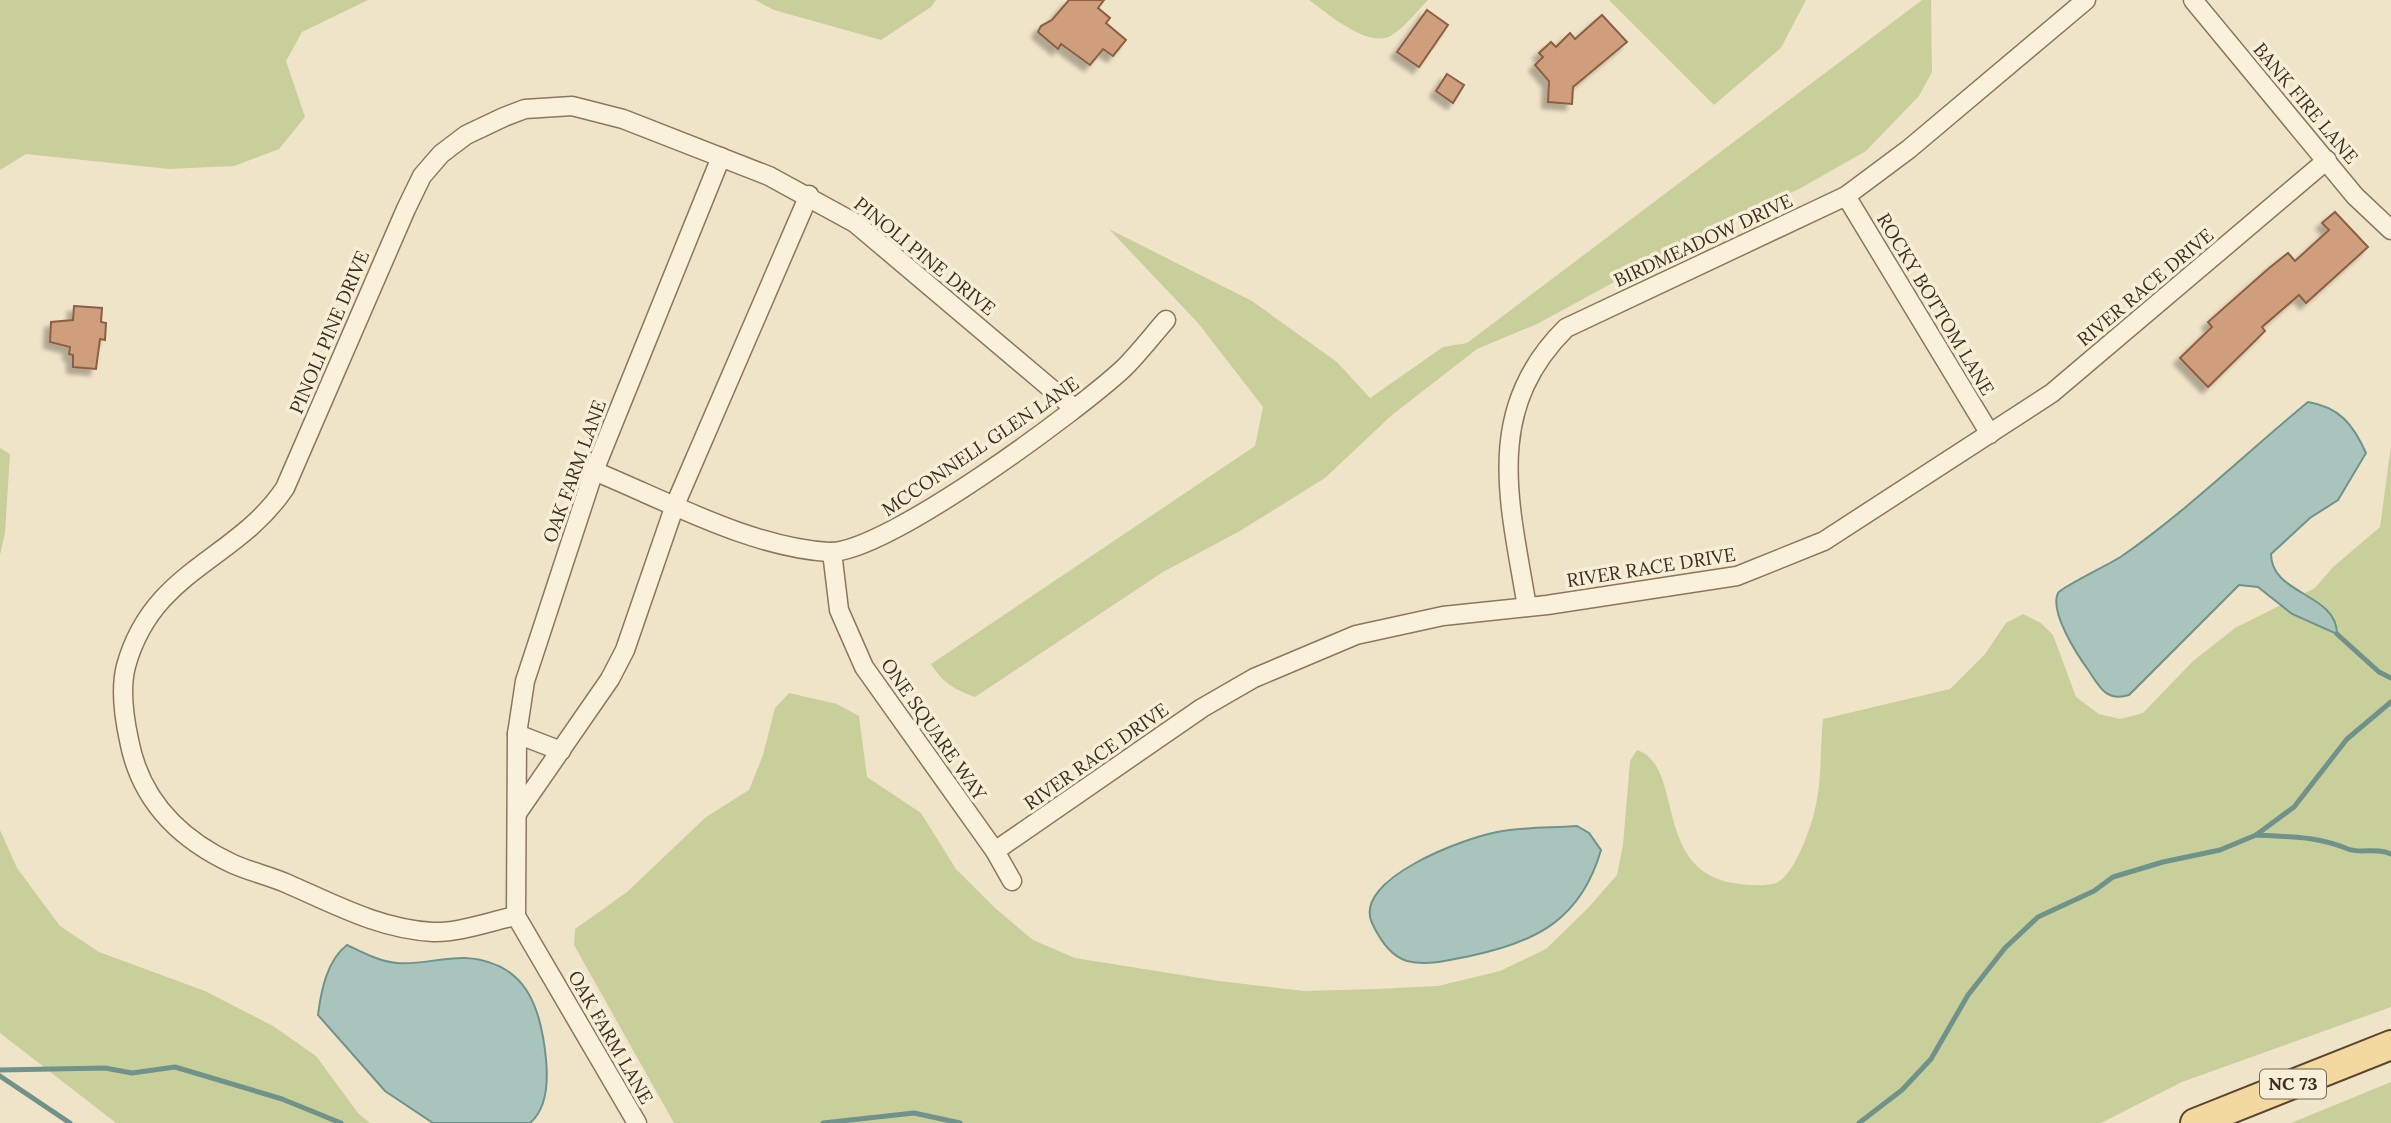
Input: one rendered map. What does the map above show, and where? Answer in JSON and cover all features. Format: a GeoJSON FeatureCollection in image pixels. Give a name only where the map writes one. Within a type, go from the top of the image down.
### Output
{"type":"FeatureCollection","features":[{"type":"Feature","properties":{"kind":"main road","name":"NC 73"},"geometry":{"type":"LineString","coordinates":[[2195,1123],[2391,1045]]}},
{"type":"Feature","properties":{"kind":"street","name":"BIRDMEADOW DRIVE"},"geometry":{"type":"LineString","coordinates":[[1527,607],[1506,478],[1511,427],[1524,388],[1545,348],[1566,328],[1846,195],[1909,149],[2086,0]]}},
{"type":"Feature","properties":{"kind":"street","name":"BANK FIRE LANE"},"geometry":{"type":"LineString","coordinates":[[2193,0],[2355,197],[2391,230]]}},
{"type":"Feature","properties":{"kind":"street","name":"PINOLI PINE DRIVE"},"geometry":{"type":"LineString","coordinates":[[516,916],[436,932],[401,928],[365,919],[284,882],[234,864],[190,841],[147,795],[134,768],[123,713],[125,668],[142,625],[162,597],[270,511],[285,488],[406,209],[422,176],[441,154],[466,135],[526,109],[572,106],[623,119],[721,157],[809,195],[855,223],[1074,408]]}},
{"type":"Feature","properties":{"kind":"street","name":"OAK FARM LANE"},"geometry":{"type":"LineString","coordinates":[[637,1123],[516,916],[517,734],[525,681],[594,471],[721,157]]}},
{"type":"Feature","properties":{"kind":"street","name":"RIVER RACE DRIVE"},"geometry":{"type":"LineString","coordinates":[[995,851],[1202,708],[1254,678],[1356,635],[1443,616],[1527,607],[1737,576],[1770,565],[1824,541],[2052,393],[2327,160]]}},
{"type":"Feature","properties":{"kind":"street"},"geometry":{"type":"LineString","coordinates":[[518,813],[610,679],[625,650],[675,505],[809,195]]}},
{"type":"Feature","properties":{"kind":"street","name":"ROCKY BOTTOM LANE"},"geometry":{"type":"LineString","coordinates":[[1846,195],[1990,434]]}},
{"type":"Feature","properties":{"kind":"street","name":"MCCONNELL GLEN LANE"},"geometry":{"type":"LineString","coordinates":[[594,471],[675,505],[786,545],[832,552],[873,541],[899,529],[1074,408],[1124,368],[1166,320]]}},
{"type":"Feature","properties":{"kind":"street","name":"ONE SQUARE WAY"},"geometry":{"type":"LineString","coordinates":[[832,552],[839,610],[864,667],[995,851],[1012,881]]}},
{"type":"Feature","properties":{"kind":"street"},"geometry":{"type":"LineString","coordinates":[[517,734],[561,751]]}},
{"type":"Feature","properties":{"kind":"green space"},"geometry":{"type":"Polygon","coordinates":[[[0,0],[368,0],[302,32],[286,61],[305,117],[279,149],[234,166],[169,169],[26,154],[0,170],[0,0]]]}},
{"type":"Feature","properties":{"kind":"green space"},"geometry":{"type":"Polygon","coordinates":[[[755,0],[936,0],[931,7],[881,40],[774,10],[755,0]]]}},
{"type":"Feature","properties":{"kind":"green space"},"geometry":{"type":"Polygon","coordinates":[[[1309,0],[1428,0],[1392,35],[1372,38],[1337,21],[1309,0]]]}},
{"type":"Feature","properties":{"kind":"green space"},"geometry":{"type":"Polygon","coordinates":[[[1609,0],[1806,0],[1781,48],[1714,105],[1609,0]]]}},
{"type":"Feature","properties":{"kind":"green space"},"geometry":{"type":"Polygon","coordinates":[[[1922,0],[1931,0],[1932,72],[1919,96],[1866,151],[1799,189],[1714,228],[1537,324],[1477,349],[1392,415],[1325,478],[1240,531],[1163,572],[975,697],[950,685],[931,664],[1255,446],[1263,407],[1198,323],[1109,229],[1252,301],[1337,362],[1370,398],[1443,347],[1467,343],[1922,0]]]}},
{"type":"Feature","properties":{"kind":"green space"},"geometry":{"type":"Polygon","coordinates":[[[2391,446],[2391,1007],[2182,1082],[2101,1123],[674,1123],[574,945],[575,929],[627,892],[706,817],[749,790],[763,755],[775,708],[789,693],[837,704],[859,716],[867,777],[921,813],[956,869],[995,908],[1033,940],[1075,958],[1219,981],[1304,991],[1438,986],[1500,971],[1546,949],[1617,875],[1623,845],[1630,761],[1637,750],[1652,760],[1661,776],[1680,839],[1691,859],[1708,874],[1733,883],[1776,883],[1783,879],[1795,862],[1813,817],[1819,787],[1823,719],[1950,689],[1985,654],[2006,623],[2023,614],[2041,623],[2053,635],[2076,697],[2099,714],[2120,719],[2143,713],[2193,661],[2235,628],[2315,588],[2333,567],[2380,527],[2391,446]]]}},
{"type":"Feature","properties":{"kind":"green space"},"geometry":{"type":"Polygon","coordinates":[[[0,448],[10,454],[5,533],[0,555],[0,448]]]}},
{"type":"Feature","properties":{"kind":"green space"},"geometry":{"type":"Polygon","coordinates":[[[0,830],[17,868],[60,926],[99,952],[205,991],[273,1026],[316,1056],[358,1113],[370,1123],[116,1123],[0,1033],[0,830]]]}},
{"type":"Feature","properties":{"kind":"green space"},"geometry":{"type":"Polygon","coordinates":[[[2391,1082],[2391,1123],[2291,1123],[2391,1082]]]}},
{"type":"Feature","properties":{"kind":"water"},"geometry":{"type":"Polygon","coordinates":[[[2308,402],[2328,408],[2344,419],[2356,433],[2366,453],[2338,500],[2310,518],[2271,554],[2274,568],[2281,578],[2327,610],[2334,620],[2337,634],[2292,614],[2258,587],[2239,585],[2129,695],[2115,697],[2105,692],[2066,633],[2056,601],[2058,593],[2122,556],[2146,538],[2194,501],[2308,402]]]}},
{"type":"Feature","properties":{"kind":"water"},"geometry":{"type":"Polygon","coordinates":[[[1577,826],[1589,833],[1601,850],[1592,874],[1582,894],[1568,910],[1536,935],[1470,956],[1423,963],[1401,959],[1390,951],[1372,923],[1370,907],[1379,891],[1394,876],[1438,852],[1497,832],[1577,826]]]}},
{"type":"Feature","properties":{"kind":"water"},"geometry":{"type":"Polygon","coordinates":[[[347,945],[378,959],[397,963],[457,958],[486,961],[503,968],[516,978],[527,990],[534,1005],[544,1040],[547,1085],[544,1102],[536,1117],[530,1123],[433,1123],[385,1091],[318,1015],[323,986],[330,967],[347,945]]]}},
{"type":"Feature","properties":{"kind":"building"},"geometry":{"type":"Polygon","coordinates":[[[1069,0],[1104,0],[1098,8],[1110,18],[1106,23],[1126,40],[1113,56],[1103,49],[1090,65],[1061,44],[1058,49],[1038,32],[1069,0]]]}},
{"type":"Feature","properties":{"kind":"building"},"geometry":{"type":"Polygon","coordinates":[[[1427,10],[1448,25],[1419,67],[1397,52],[1427,10]]]}},
{"type":"Feature","properties":{"kind":"building"},"geometry":{"type":"Polygon","coordinates":[[[1602,15],[1627,42],[1573,87],[1572,104],[1548,102],[1549,81],[1535,65],[1543,57],[1539,53],[1551,42],[1556,47],[1570,33],[1575,39],[1602,15]]]}},
{"type":"Feature","properties":{"kind":"building"},"geometry":{"type":"Polygon","coordinates":[[[1447,74],[1464,85],[1453,103],[1436,91],[1447,74]]]}},
{"type":"Feature","properties":{"kind":"building"},"geometry":{"type":"Polygon","coordinates":[[[2335,212],[2368,247],[2306,303],[2299,295],[2262,327],[2265,331],[2208,387],[2180,358],[2212,327],[2208,322],[2268,269],[2288,253],[2295,261],[2329,230],[2322,223],[2335,212]]]}},
{"type":"Feature","properties":{"kind":"building"},"geometry":{"type":"Polygon","coordinates":[[[74,306],[102,308],[101,322],[106,323],[105,340],[100,339],[96,369],[73,367],[70,347],[50,342],[51,322],[73,320],[74,306]]]}},
{"type":"Feature","properties":{"kind":"waterway"},"geometry":{"type":"LineString","coordinates":[[2337,634],[2379,672],[2391,678]]}},
{"type":"Feature","properties":{"kind":"waterway"},"geometry":{"type":"LineString","coordinates":[[1859,1123],[1902,1090],[1931,1059],[1968,995],[2005,948],[2038,917],[2094,891],[2113,877],[2163,862],[2220,850],[2256,835],[2294,807],[2347,739],[2391,702]]}},
{"type":"Feature","properties":{"kind":"waterway"},"geometry":{"type":"LineString","coordinates":[[2256,835],[2314,839],[2353,850],[2391,854]]}},
{"type":"Feature","properties":{"kind":"waterway"},"geometry":{"type":"LineString","coordinates":[[0,1070],[105,1068],[132,1073],[175,1067],[282,1099],[341,1123]]}},
{"type":"Feature","properties":{"kind":"waterway"},"geometry":{"type":"LineString","coordinates":[[0,1076],[70,1123]]}},
{"type":"Feature","properties":{"kind":"waterway"},"geometry":{"type":"LineString","coordinates":[[823,1123],[914,1113],[960,1123]]}}]}
